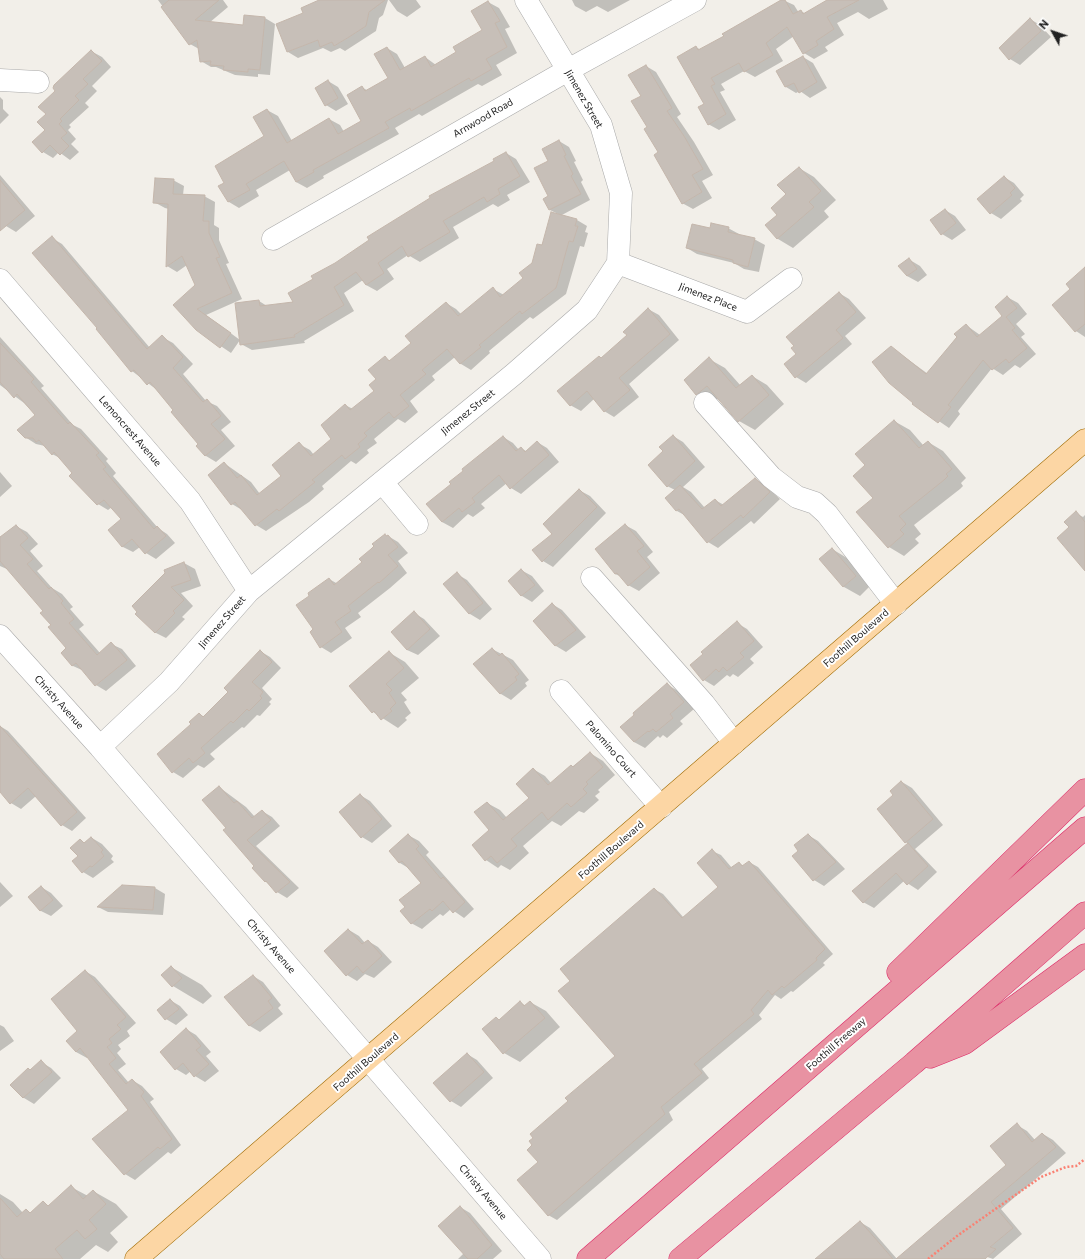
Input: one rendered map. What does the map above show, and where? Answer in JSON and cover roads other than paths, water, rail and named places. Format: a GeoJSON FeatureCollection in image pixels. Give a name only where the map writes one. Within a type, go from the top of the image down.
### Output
{"type":"FeatureCollection","features":[{"type":"Feature","properties":{"kind":"highway"},"geometry":{"type":"LineString","coordinates":[[732,1134],[1085,790]]}},
{"type":"Feature","properties":{"kind":"highway","name":"Foothill Freeway"},"geometry":{"type":"LineString","coordinates":[[594,1253],[1085,828]]}},
{"type":"Feature","properties":{"kind":"highway"},"geometry":{"type":"LineString","coordinates":[[680,1259],[914,1063],[1085,913]]}},
{"type":"Feature","properties":{"kind":"highway"},"geometry":{"type":"LineString","coordinates":[[914,1063],[965,1043],[1085,955]]}},
{"type":"Feature","properties":{"kind":"main road","name":"Foothill Boulevard"},"geometry":{"type":"LineString","coordinates":[[136,1259],[1085,440]]}},
{"type":"Feature","properties":{"kind":"street","name":"Jimenez Street"},"geometry":{"type":"LineString","coordinates":[[100,747],[169,682],[248,591],[514,374],[587,310],[618,263],[621,193],[601,125],[526,0]]}},
{"type":"Feature","properties":{"kind":"street","name":"Arnwood Road"},"geometry":{"type":"LineString","coordinates":[[273,239],[568,70],[695,0]]}},
{"type":"Feature","properties":{"kind":"street"},"geometry":{"type":"LineString","coordinates":[[0,80],[38,82]]}},
{"type":"Feature","properties":{"kind":"street","name":"Jimenez Place"},"geometry":{"type":"LineString","coordinates":[[618,263],[747,312],[791,278]]}},
{"type":"Feature","properties":{"kind":"street","name":"Lemoncrest Avenue"},"geometry":{"type":"LineString","coordinates":[[0,280],[190,500],[248,591]]}},
{"type":"Feature","properties":{"kind":"street"},"geometry":{"type":"LineString","coordinates":[[705,403],[771,477],[797,497],[815,503],[827,514],[896,604]]}},
{"type":"Feature","properties":{"kind":"street"},"geometry":{"type":"LineString","coordinates":[[382,482],[417,524]]}},
{"type":"Feature","properties":{"kind":"street"},"geometry":{"type":"LineString","coordinates":[[592,578],[704,704],[734,744]]}},
{"type":"Feature","properties":{"kind":"street","name":"Christy Avenue"},"geometry":{"type":"LineString","coordinates":[[0,636],[100,747],[540,1259]]}},
{"type":"Feature","properties":{"kind":"street","name":"Palomino Court"},"geometry":{"type":"LineString","coordinates":[[561,691],[661,807]]}}]}
